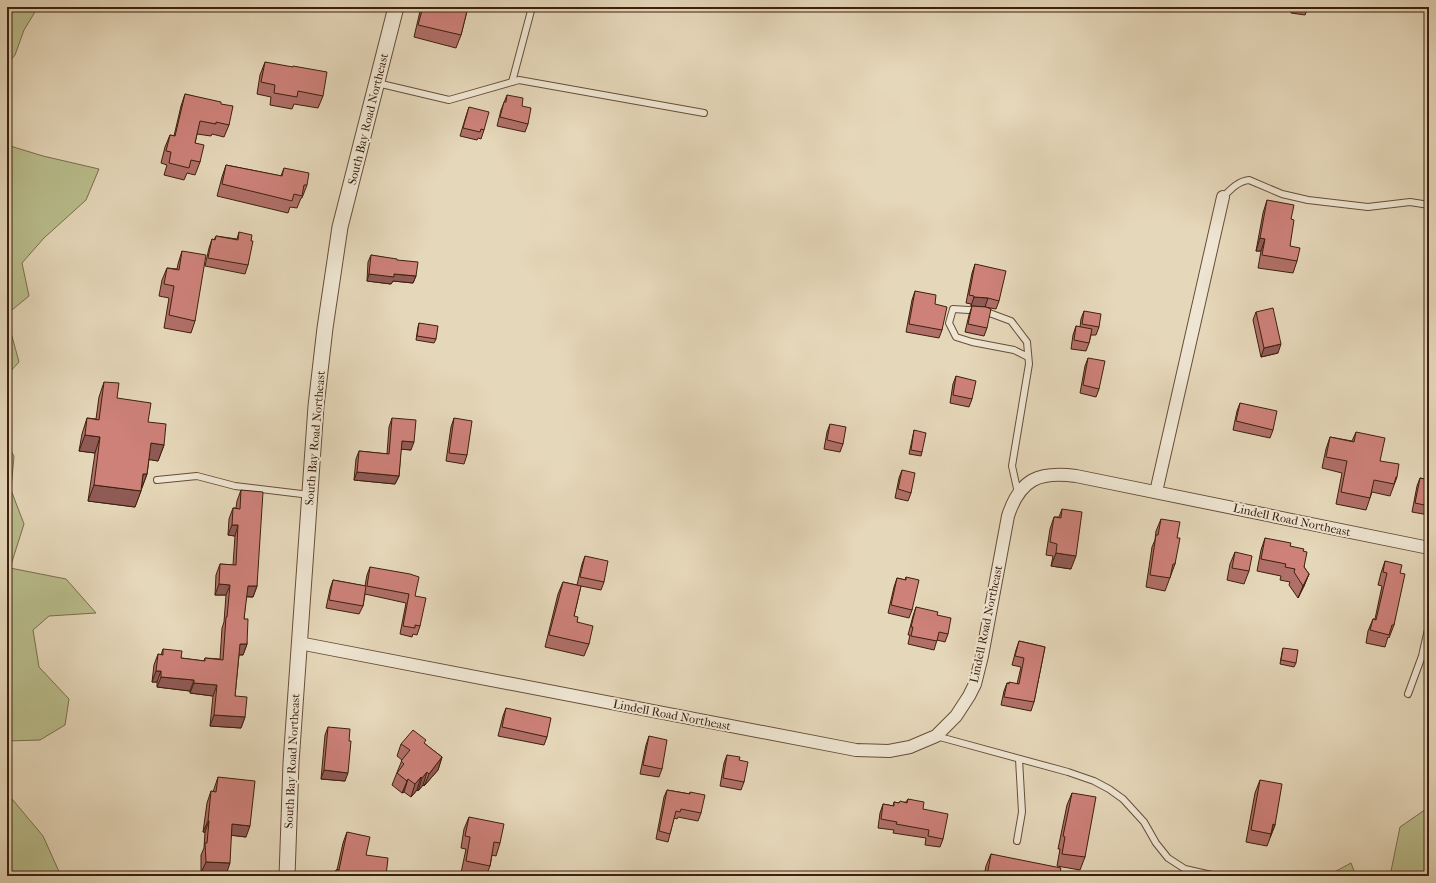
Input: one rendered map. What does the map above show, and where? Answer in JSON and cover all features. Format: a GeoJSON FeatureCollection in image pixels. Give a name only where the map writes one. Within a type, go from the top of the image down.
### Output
{"type":"FeatureCollection","features":[{"type":"Feature","properties":{"kind":"street","name":"South Bay Road Northeast"},"geometry":{"type":"LineString","coordinates":[[287,876],[291,763],[299,643],[310,495],[325,328],[340,227],[396,7]]}},
{"type":"Feature","properties":{"kind":"street"},"geometry":{"type":"LineString","coordinates":[[1156,492],[1223,197]]}},
{"type":"Feature","properties":{"kind":"street","name":"Lindell Road Northeast"},"geometry":{"type":"LineString","coordinates":[[299,643],[856,750],[889,751],[910,747],[936,736],[956,716],[970,696],[975,684],[982,656],[1008,516],[1018,493],[1025,485],[1041,476],[1058,473],[1076,476],[1429,548]]}},
{"type":"Feature","properties":{"kind":"lane"},"geometry":{"type":"LineString","coordinates":[[512,82],[532,7]]}},
{"type":"Feature","properties":{"kind":"lane"},"geometry":{"type":"LineString","coordinates":[[377,84],[449,100],[518,80],[704,113]]}},
{"type":"Feature","properties":{"kind":"lane"},"geometry":{"type":"LineString","coordinates":[[1223,197],[1239,183],[1248,180],[1282,194],[1308,200],[1368,207],[1400,202],[1410,202],[1429,206]]}},
{"type":"Feature","properties":{"kind":"lane"},"geometry":{"type":"LineString","coordinates":[[1018,493],[1012,466],[1029,364],[1027,342],[1011,322],[984,312],[953,309],[949,323],[956,337],[972,342],[1014,350],[1028,357]]}},
{"type":"Feature","properties":{"kind":"lane"},"geometry":{"type":"LineString","coordinates":[[157,480],[197,476],[235,486],[310,495]]}},
{"type":"Feature","properties":{"kind":"lane"},"geometry":{"type":"LineString","coordinates":[[1408,694],[1422,656],[1429,625]]}},
{"type":"Feature","properties":{"kind":"lane"},"geometry":{"type":"LineString","coordinates":[[936,736],[1068,772],[1094,781],[1124,799],[1144,822],[1156,843],[1168,858],[1185,869],[1216,876]]}},
{"type":"Feature","properties":{"kind":"lane"},"geometry":{"type":"LineString","coordinates":[[1017,841],[1022,812],[1019,759]]}},
{"type":"Feature","properties":{"kind":"green space"},"geometry":{"type":"Polygon","coordinates":[[[7,7],[38,7],[24,30],[15,55],[7,64],[7,7]]]}},
{"type":"Feature","properties":{"kind":"green space"},"geometry":{"type":"Polygon","coordinates":[[[7,145],[43,156],[99,169],[86,200],[44,238],[22,263],[29,296],[7,314],[7,145]]]}},
{"type":"Feature","properties":{"kind":"green space"},"geometry":{"type":"Polygon","coordinates":[[[7,318],[19,362],[7,375],[7,318]]]}},
{"type":"Feature","properties":{"kind":"green space"},"geometry":{"type":"Polygon","coordinates":[[[7,445],[14,456],[11,490],[24,524],[10,568],[66,579],[96,613],[49,616],[33,630],[39,667],[69,699],[65,725],[40,740],[7,741],[7,445]]]}},
{"type":"Feature","properties":{"kind":"green space"},"geometry":{"type":"Polygon","coordinates":[[[7,793],[43,836],[61,876],[7,876],[7,793]]]}},
{"type":"Feature","properties":{"kind":"green space"},"geometry":{"type":"Polygon","coordinates":[[[1429,807],[1429,876],[1390,876],[1400,827],[1429,807]]]}},
{"type":"Feature","properties":{"kind":"green space"},"geometry":{"type":"Polygon","coordinates":[[[1351,863],[1356,876],[1327,876],[1351,863]]]}},
{"type":"Feature","properties":{"kind":"building"},"geometry":{"type":"Polygon","coordinates":[[[423,7],[468,7],[461,35],[418,25],[423,7]]]}},
{"type":"Feature","properties":{"kind":"building"},"geometry":{"type":"Polygon","coordinates":[[[265,62],[327,72],[323,96],[298,91],[297,97],[274,93],[275,85],[261,82],[265,62]]]}},
{"type":"Feature","properties":{"kind":"building"},"geometry":{"type":"Polygon","coordinates":[[[185,94],[233,106],[229,125],[200,121],[195,143],[204,145],[200,162],[191,160],[189,168],[169,163],[171,152],[166,151],[170,135],[175,136],[185,94]]]}},
{"type":"Feature","properties":{"kind":"building"},"geometry":{"type":"Polygon","coordinates":[[[507,95],[523,98],[522,106],[531,108],[528,124],[500,117],[507,95]]]}},
{"type":"Feature","properties":{"kind":"building"},"geometry":{"type":"Polygon","coordinates":[[[469,107],[489,112],[484,130],[481,129],[480,132],[463,128],[469,107]]]}},
{"type":"Feature","properties":{"kind":"building"},"geometry":{"type":"Polygon","coordinates":[[[226,165],[282,176],[284,168],[309,173],[307,185],[304,185],[302,196],[294,194],[292,201],[222,184],[226,165]]]}},
{"type":"Feature","properties":{"kind":"building"},"geometry":{"type":"Polygon","coordinates":[[[1267,200],[1294,205],[1291,219],[1294,220],[1290,246],[1300,248],[1297,261],[1262,255],[1265,239],[1260,238],[1267,200]]]}},
{"type":"Feature","properties":{"kind":"building"},"geometry":{"type":"Polygon","coordinates":[[[239,232],[252,235],[251,241],[253,241],[248,265],[208,258],[212,239],[215,240],[216,236],[238,240],[239,232]]]}},
{"type":"Feature","properties":{"kind":"building"},"geometry":{"type":"Polygon","coordinates":[[[182,251],[206,255],[195,321],[169,315],[174,286],[164,284],[167,268],[179,270],[182,251]]]}},
{"type":"Feature","properties":{"kind":"building"},"geometry":{"type":"Polygon","coordinates":[[[371,255],[418,262],[416,276],[394,274],[394,277],[369,274],[371,255]]]}},
{"type":"Feature","properties":{"kind":"building"},"geometry":{"type":"Polygon","coordinates":[[[975,264],[1006,271],[999,301],[969,295],[975,264]]]}},
{"type":"Feature","properties":{"kind":"building"},"geometry":{"type":"Polygon","coordinates":[[[915,291],[936,295],[935,304],[947,307],[942,330],[909,324],[915,291]]]}},
{"type":"Feature","properties":{"kind":"building"},"geometry":{"type":"Polygon","coordinates":[[[972,306],[991,309],[987,328],[968,324],[972,306]]]}},
{"type":"Feature","properties":{"kind":"building"},"geometry":{"type":"Polygon","coordinates":[[[1273,308],[1281,344],[1264,348],[1256,312],[1273,308]]]}},
{"type":"Feature","properties":{"kind":"building"},"geometry":{"type":"Polygon","coordinates":[[[1084,311],[1101,314],[1099,327],[1082,324],[1084,311]]]}},
{"type":"Feature","properties":{"kind":"building"},"geometry":{"type":"Polygon","coordinates":[[[419,323],[438,326],[436,339],[417,336],[419,323]]]}},
{"type":"Feature","properties":{"kind":"building"},"geometry":{"type":"Polygon","coordinates":[[[1076,326],[1092,329],[1089,343],[1074,340],[1076,326]]]}},
{"type":"Feature","properties":{"kind":"building"},"geometry":{"type":"Polygon","coordinates":[[[1088,358],[1105,361],[1099,389],[1083,385],[1088,358]]]}},
{"type":"Feature","properties":{"kind":"building"},"geometry":{"type":"Polygon","coordinates":[[[956,376],[976,381],[972,399],[953,395],[956,376]]]}},
{"type":"Feature","properties":{"kind":"building"},"geometry":{"type":"Polygon","coordinates":[[[104,382],[119,383],[117,398],[151,403],[148,422],[166,424],[164,445],[151,443],[147,474],[143,474],[141,491],[94,485],[100,437],[85,435],[87,418],[99,420],[104,382]]]}},
{"type":"Feature","properties":{"kind":"building"},"geometry":{"type":"Polygon","coordinates":[[[1240,403],[1277,411],[1273,430],[1236,421],[1240,403]]]}},
{"type":"Feature","properties":{"kind":"building"},"geometry":{"type":"Polygon","coordinates":[[[392,418],[416,420],[414,442],[402,441],[399,476],[357,472],[359,451],[389,454],[392,418]]]}},
{"type":"Feature","properties":{"kind":"building"},"geometry":{"type":"Polygon","coordinates":[[[454,418],[472,421],[467,455],[449,453],[454,418]]]}},
{"type":"Feature","properties":{"kind":"building"},"geometry":{"type":"Polygon","coordinates":[[[830,424],[846,427],[843,444],[827,440],[830,424]]]}},
{"type":"Feature","properties":{"kind":"building"},"geometry":{"type":"Polygon","coordinates":[[[914,430],[926,433],[922,452],[911,450],[914,430]]]}},
{"type":"Feature","properties":{"kind":"building"},"geometry":{"type":"Polygon","coordinates":[[[1356,432],[1385,438],[1380,461],[1399,464],[1397,477],[1394,484],[1374,480],[1370,498],[1341,492],[1347,461],[1326,457],[1330,437],[1354,442],[1356,432]]]}},
{"type":"Feature","properties":{"kind":"building"},"geometry":{"type":"Polygon","coordinates":[[[902,470],[915,473],[911,493],[898,489],[902,470]]]}},
{"type":"Feature","properties":{"kind":"building"},"geometry":{"type":"Polygon","coordinates":[[[1420,478],[1429,480],[1429,506],[1415,503],[1420,478]]]}},
{"type":"Feature","properties":{"kind":"building"},"geometry":{"type":"Polygon","coordinates":[[[241,490],[263,492],[257,586],[248,586],[244,619],[248,619],[247,644],[240,644],[235,696],[247,697],[245,717],[214,715],[217,685],[194,683],[194,680],[161,677],[161,671],[156,671],[158,654],[163,655],[163,649],[182,651],[181,658],[205,661],[205,658],[223,660],[230,585],[219,584],[220,564],[236,565],[238,525],[232,525],[233,508],[240,509],[241,490]]]}},
{"type":"Feature","properties":{"kind":"building"},"geometry":{"type":"Polygon","coordinates":[[[1062,509],[1082,512],[1076,556],[1056,553],[1057,544],[1050,542],[1054,517],[1061,518],[1062,509]]]}},
{"type":"Feature","properties":{"kind":"building"},"geometry":{"type":"Polygon","coordinates":[[[1161,519],[1180,522],[1177,538],[1180,538],[1175,564],[1173,564],[1170,578],[1150,575],[1156,535],[1158,535],[1161,519]]]}},
{"type":"Feature","properties":{"kind":"building"},"geometry":{"type":"Polygon","coordinates":[[[1265,538],[1291,543],[1290,546],[1304,549],[1303,551],[1307,552],[1304,567],[1309,574],[1303,586],[1294,572],[1295,569],[1285,567],[1286,564],[1261,559],[1265,538]]]}},
{"type":"Feature","properties":{"kind":"building"},"geometry":{"type":"Polygon","coordinates":[[[1235,552],[1252,556],[1249,571],[1232,568],[1235,552]]]}},
{"type":"Feature","properties":{"kind":"building"},"geometry":{"type":"Polygon","coordinates":[[[585,556],[608,561],[604,582],[580,577],[585,556]]]}},
{"type":"Feature","properties":{"kind":"building"},"geometry":{"type":"Polygon","coordinates":[[[1385,561],[1402,565],[1400,573],[1405,574],[1394,625],[1392,625],[1389,635],[1370,630],[1373,619],[1376,620],[1387,573],[1383,572],[1385,561]]]}},
{"type":"Feature","properties":{"kind":"building"},"geometry":{"type":"Polygon","coordinates":[[[370,567],[419,577],[415,596],[426,598],[420,626],[415,625],[415,628],[403,626],[409,594],[367,586],[370,567]]]}},
{"type":"Feature","properties":{"kind":"building"},"geometry":{"type":"Polygon","coordinates":[[[906,577],[919,580],[912,610],[891,605],[897,578],[906,580],[906,577]]]}},
{"type":"Feature","properties":{"kind":"building"},"geometry":{"type":"Polygon","coordinates":[[[333,580],[366,586],[363,606],[329,600],[333,580]]]}},
{"type":"Feature","properties":{"kind":"building"},"geometry":{"type":"Polygon","coordinates":[[[563,582],[581,586],[574,616],[578,617],[577,622],[593,626],[589,644],[549,635],[563,582]]]}},
{"type":"Feature","properties":{"kind":"building"},"geometry":{"type":"Polygon","coordinates":[[[916,607],[938,612],[937,615],[951,618],[948,634],[939,632],[937,641],[911,636],[913,627],[911,627],[916,607]]]}},
{"type":"Feature","properties":{"kind":"building"},"geometry":{"type":"Polygon","coordinates":[[[1019,641],[1045,647],[1034,702],[1004,697],[1007,683],[1019,684],[1024,658],[1015,656],[1019,641]]]}},
{"type":"Feature","properties":{"kind":"building"},"geometry":{"type":"Polygon","coordinates":[[[1283,648],[1298,650],[1296,663],[1281,660],[1283,648]]]}},
{"type":"Feature","properties":{"kind":"building"},"geometry":{"type":"Polygon","coordinates":[[[506,708],[551,718],[547,737],[502,727],[506,708]]]}},
{"type":"Feature","properties":{"kind":"building"},"geometry":{"type":"Polygon","coordinates":[[[328,727],[350,729],[349,741],[351,741],[348,773],[324,770],[328,727]]]}},
{"type":"Feature","properties":{"kind":"building"},"geometry":{"type":"Polygon","coordinates":[[[413,730],[426,740],[424,743],[442,757],[429,774],[427,772],[415,784],[408,779],[407,781],[397,773],[404,764],[401,761],[410,750],[401,744],[413,730]]]}},
{"type":"Feature","properties":{"kind":"building"},"geometry":{"type":"Polygon","coordinates":[[[649,736],[667,740],[662,769],[643,765],[649,736]]]}},
{"type":"Feature","properties":{"kind":"building"},"geometry":{"type":"Polygon","coordinates":[[[727,755],[740,757],[739,760],[748,762],[744,782],[723,778],[727,755]]]}},
{"type":"Feature","properties":{"kind":"building"},"geometry":{"type":"Polygon","coordinates":[[[218,777],[255,781],[250,826],[232,824],[230,863],[206,862],[205,843],[207,843],[211,791],[216,792],[218,777]]]}},
{"type":"Feature","properties":{"kind":"building"},"geometry":{"type":"Polygon","coordinates":[[[1260,780],[1282,784],[1275,825],[1273,824],[1271,834],[1251,830],[1260,780]]]}},
{"type":"Feature","properties":{"kind":"building"},"geometry":{"type":"Polygon","coordinates":[[[667,790],[705,795],[701,813],[681,809],[680,812],[676,811],[670,834],[659,831],[667,790]]]}},
{"type":"Feature","properties":{"kind":"building"},"geometry":{"type":"Polygon","coordinates":[[[1072,793],[1096,797],[1085,857],[1062,854],[1065,837],[1063,836],[1072,793]]]}},
{"type":"Feature","properties":{"kind":"building"},"geometry":{"type":"Polygon","coordinates":[[[908,799],[924,802],[923,809],[948,814],[943,839],[928,836],[929,830],[896,824],[897,822],[881,819],[883,804],[894,806],[894,802],[899,803],[900,801],[907,803],[908,799]]]}},
{"type":"Feature","properties":{"kind":"building"},"geometry":{"type":"Polygon","coordinates":[[[469,817],[504,824],[500,843],[494,842],[490,866],[466,861],[470,837],[465,836],[469,817]]]}},
{"type":"Feature","properties":{"kind":"building"},"geometry":{"type":"Polygon","coordinates":[[[347,832],[370,837],[366,855],[388,858],[386,876],[335,876],[336,870],[339,870],[347,832]]]}},
{"type":"Feature","properties":{"kind":"building"},"geometry":{"type":"Polygon","coordinates":[[[991,854],[1061,868],[1059,876],[987,876],[991,854]]]}}]}
